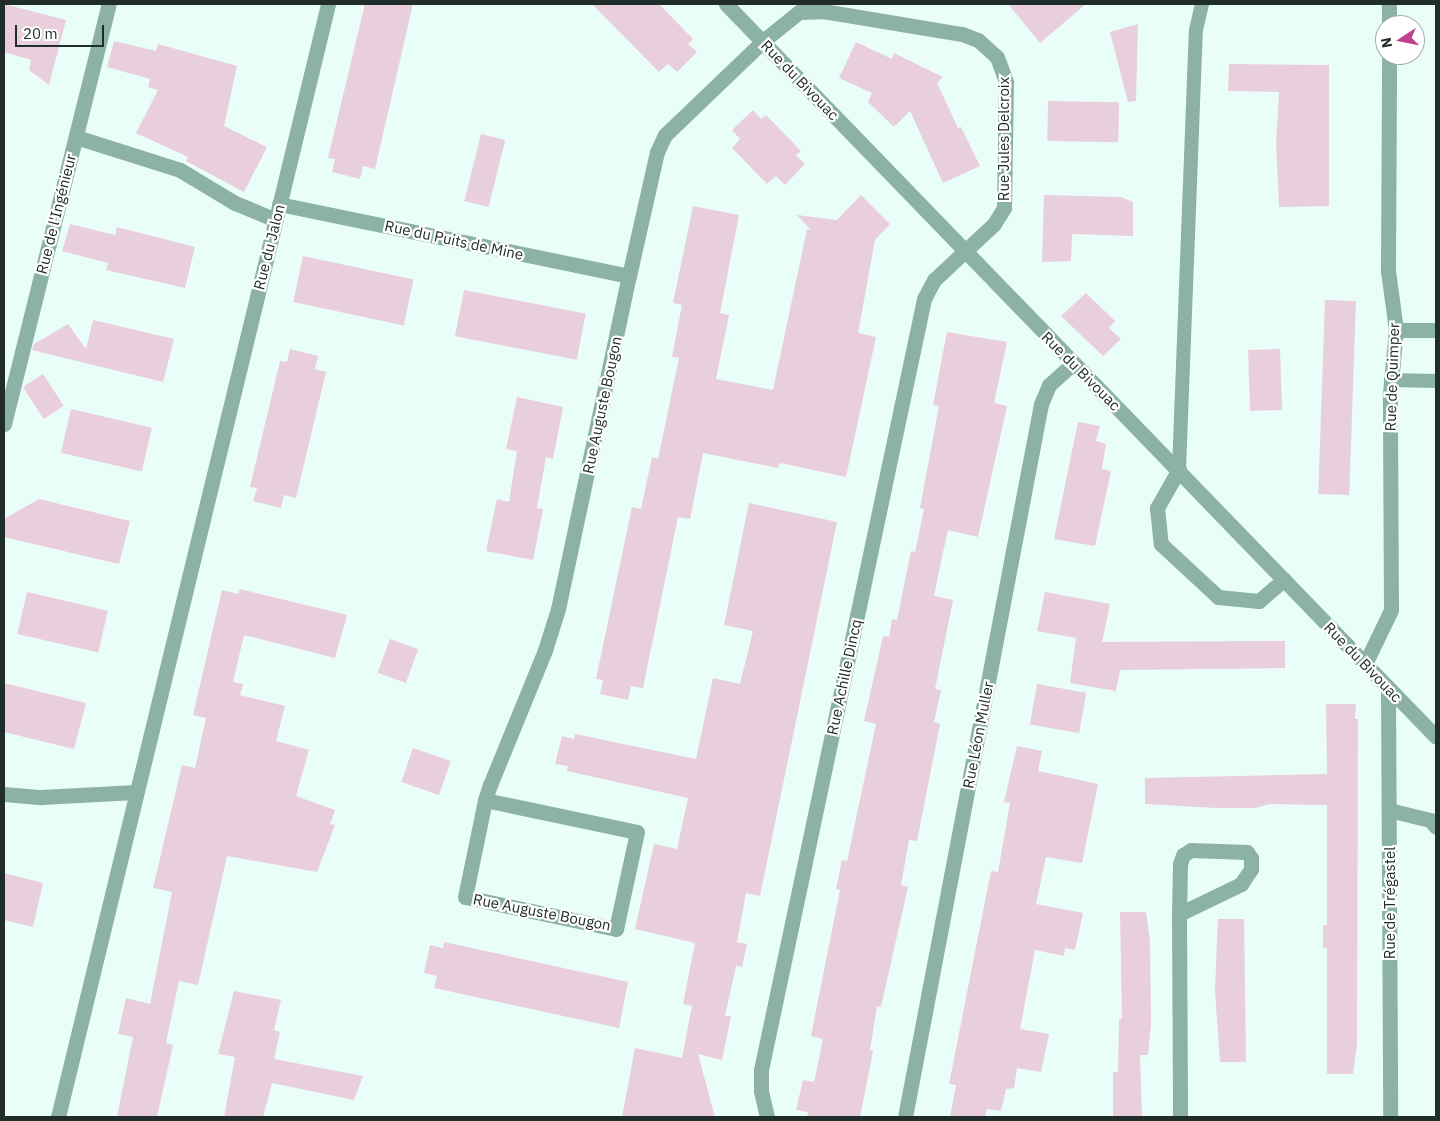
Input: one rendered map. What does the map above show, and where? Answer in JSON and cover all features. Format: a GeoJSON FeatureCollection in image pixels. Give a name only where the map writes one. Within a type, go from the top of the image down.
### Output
{"type":"FeatureCollection","features":[{"type":"Feature","properties":{"kind":"street","name":"Rue de l'Ingénieur"},"geometry":{"type":"LineString","coordinates":[[4,424],[109,4]]}},
{"type":"Feature","properties":{"kind":"street","name":"Rue du Jalon"},"geometry":{"type":"LineString","coordinates":[[58,1117],[328,4]]}},
{"type":"Feature","properties":{"kind":"street","name":"Rue du Bivouac"},"geometry":{"type":"LineString","coordinates":[[726,4],[1072,364],[1180,469],[1436,738]]}},
{"type":"Feature","properties":{"kind":"street","name":"Rue Jules Delcroix"},"geometry":{"type":"LineString","coordinates":[[763,41],[792,16],[814,10],[962,34],[978,40],[992,50],[1002,64],[1006,82],[1004,208],[994,224],[964,252]]}},
{"type":"Feature","properties":{"kind":"street","name":"Rue Auguste Bougon"},"geometry":{"type":"LineString","coordinates":[[485,800],[637,832],[616,929],[465,897],[485,800],[553,628],[629,276],[662,140],[763,41]]}},
{"type":"Feature","properties":{"kind":"street","name":"Rue de Quimper"},"geometry":{"type":"LineString","coordinates":[[1365,664],[1391,610],[1392,380],[1396,330],[1388,271],[1389,65]]}},
{"type":"Feature","properties":{"kind":"street"},"geometry":{"type":"LineString","coordinates":[[76,138],[180,170],[235,204],[276,220]]}},
{"type":"Feature","properties":{"kind":"street","name":"Rue du Puits de Mine"},"geometry":{"type":"LineString","coordinates":[[279,204],[629,276]]}},
{"type":"Feature","properties":{"kind":"street","name":"Rue Achille Dincq"},"geometry":{"type":"LineString","coordinates":[[767,1117],[761,1091],[761,1070],[924,299],[934,280],[964,252]]}},
{"type":"Feature","properties":{"kind":"street"},"geometry":{"type":"LineString","coordinates":[[1396,330],[1436,330]]}},
{"type":"Feature","properties":{"kind":"street","name":"Rue Léon Muller"},"geometry":{"type":"LineString","coordinates":[[904,1117],[1041,404],[1049,385],[1072,364]]}},
{"type":"Feature","properties":{"kind":"street"},"geometry":{"type":"LineString","coordinates":[[1180,469],[1157,508],[1161,544],[1218,597],[1259,601],[1284,579]]}},
{"type":"Feature","properties":{"kind":"street","name":"Rue de Trégastel"},"geometry":{"type":"LineString","coordinates":[[1388,688],[1390,1117]]}},
{"type":"Feature","properties":{"kind":"street"},"geometry":{"type":"LineString","coordinates":[[4,794],[42,797],[136,792]]}},
{"type":"Feature","properties":{"kind":"street"},"geometry":{"type":"LineString","coordinates":[[1389,810],[1430,820],[1436,827]]}},
{"type":"Feature","properties":{"kind":"street"},"geometry":{"type":"LineString","coordinates":[[1179,914],[1242,884],[1251,869],[1251,858],[1247,852],[1191,850],[1184,855],[1180,864],[1179,914],[1180,1117]]}},
{"type":"Feature","properties":{"kind":"lane"},"geometry":{"type":"LineString","coordinates":[[1180,469],[1196,30],[1202,4]]}},
{"type":"Feature","properties":{"kind":"lane"},"geometry":{"type":"LineString","coordinates":[[1392,380],[1436,381]]}},
{"type":"Feature","properties":{"kind":"building"},"geometry":{"type":"Polygon","coordinates":[[[4,4],[66,20],[49,85],[29,70],[31,60],[4,52],[4,4]]]}},
{"type":"Feature","properties":{"kind":"building"},"geometry":{"type":"Polygon","coordinates":[[[365,4],[413,4],[375,169],[363,166],[360,179],[332,172],[335,159],[328,158],[365,4]]]}},
{"type":"Feature","properties":{"kind":"building"},"geometry":{"type":"Polygon","coordinates":[[[592,4],[659,4],[693,39],[688,44],[697,52],[677,72],[668,64],[659,72],[592,4]]]}},
{"type":"Feature","properties":{"kind":"building"},"geometry":{"type":"Polygon","coordinates":[[[1008,4],[1086,4],[1040,43],[1008,4]]]}},
{"type":"Feature","properties":{"kind":"building"},"geometry":{"type":"Polygon","coordinates":[[[1138,24],[1136,101],[1128,102],[1110,32],[1138,24]]]}},
{"type":"Feature","properties":{"kind":"building"},"geometry":{"type":"Polygon","coordinates":[[[114,41],[156,51],[158,44],[237,66],[224,126],[267,147],[244,192],[186,161],[188,157],[136,133],[158,90],[148,87],[150,79],[107,67],[114,41]]]}},
{"type":"Feature","properties":{"kind":"building"},"geometry":{"type":"Polygon","coordinates":[[[856,42],[892,59],[894,53],[943,77],[937,83],[958,128],[961,127],[980,166],[943,183],[910,111],[894,127],[868,102],[872,93],[839,78],[856,42]]]}},
{"type":"Feature","properties":{"kind":"building"},"geometry":{"type":"Polygon","coordinates":[[[1229,64],[1329,65],[1329,206],[1279,207],[1276,143],[1279,92],[1228,91],[1229,64]]]}},
{"type":"Feature","properties":{"kind":"building"},"geometry":{"type":"Polygon","coordinates":[[[1048,101],[1119,102],[1118,142],[1047,141],[1048,101]]]}},
{"type":"Feature","properties":{"kind":"building"},"geometry":{"type":"Polygon","coordinates":[[[753,110],[761,119],[766,115],[801,151],[796,155],[805,164],[785,185],[776,176],[767,184],[732,148],[740,139],[732,130],[753,110]]]}},
{"type":"Feature","properties":{"kind":"building"},"geometry":{"type":"Polygon","coordinates":[[[481,134],[505,140],[489,207],[464,201],[481,134]]]}},
{"type":"Feature","properties":{"kind":"building"},"geometry":{"type":"Polygon","coordinates":[[[861,195],[890,224],[875,240],[858,333],[876,337],[846,477],[780,463],[778,468],[703,453],[690,519],[678,517],[643,688],[631,686],[628,700],[600,694],[603,680],[596,679],[632,507],[641,509],[652,457],[658,459],[679,358],[672,357],[682,305],[673,303],[693,206],[739,215],[720,313],[729,315],[716,379],[773,390],[807,229],[811,230],[797,215],[837,220],[861,195]]]}},
{"type":"Feature","properties":{"kind":"building"},"geometry":{"type":"Polygon","coordinates":[[[1044,195],[1121,197],[1133,202],[1133,236],[1072,234],[1071,261],[1042,262],[1044,195]]]}},
{"type":"Feature","properties":{"kind":"building"},"geometry":{"type":"Polygon","coordinates":[[[70,224],[115,235],[117,227],[195,247],[185,288],[106,270],[108,263],[62,251],[70,224]]]}},
{"type":"Feature","properties":{"kind":"building"},"geometry":{"type":"Polygon","coordinates":[[[303,256],[414,279],[404,325],[293,302],[303,256]]]}},
{"type":"Feature","properties":{"kind":"building"},"geometry":{"type":"Polygon","coordinates":[[[464,290],[586,314],[577,360],[455,336],[464,290]]]}},
{"type":"Feature","properties":{"kind":"building"},"geometry":{"type":"Polygon","coordinates":[[[1086,293],[1115,321],[1109,328],[1121,339],[1103,356],[1061,316],[1086,293]]]}},
{"type":"Feature","properties":{"kind":"building"},"geometry":{"type":"Polygon","coordinates":[[[1325,300],[1356,301],[1349,495],[1318,494],[1325,300]]]}},
{"type":"Feature","properties":{"kind":"building"},"geometry":{"type":"Polygon","coordinates":[[[93,320],[174,339],[163,382],[32,350],[34,344],[68,324],[86,349],[93,320]]]}},
{"type":"Feature","properties":{"kind":"building"},"geometry":{"type":"Polygon","coordinates":[[[947,332],[1007,342],[994,403],[1007,406],[978,537],[948,530],[942,557],[934,596],[953,600],[935,689],[941,690],[934,722],[940,724],[917,841],[909,840],[901,885],[908,887],[881,1007],[877,1006],[870,1050],[873,1051],[860,1117],[807,1117],[808,1112],[796,1110],[803,1080],[814,1082],[823,1039],[811,1036],[840,890],[836,889],[842,860],[847,861],[876,724],[864,721],[883,636],[889,637],[892,619],[897,620],[911,551],[915,552],[924,509],[920,508],[939,406],[933,405],[947,332]]]}},
{"type":"Feature","properties":{"kind":"building"},"geometry":{"type":"Polygon","coordinates":[[[290,349],[318,356],[315,369],[326,372],[296,498],[284,495],[281,508],[253,501],[257,488],[250,487],[280,361],[287,362],[290,349]]]}},
{"type":"Feature","properties":{"kind":"building"},"geometry":{"type":"Polygon","coordinates":[[[1280,349],[1282,410],[1250,411],[1248,350],[1280,349]]]}},
{"type":"Feature","properties":{"kind":"building"},"geometry":{"type":"Polygon","coordinates":[[[43,374],[64,406],[44,419],[23,387],[43,374]]]}},
{"type":"Feature","properties":{"kind":"building"},"geometry":{"type":"Polygon","coordinates":[[[517,397],[563,407],[553,459],[546,457],[537,508],[543,509],[533,560],[486,551],[497,499],[509,502],[517,451],[506,449],[517,397]]]}},
{"type":"Feature","properties":{"kind":"building"},"geometry":{"type":"Polygon","coordinates":[[[71,409],[152,428],[142,472],[61,453],[71,409]]]}},
{"type":"Feature","properties":{"kind":"building"},"geometry":{"type":"Polygon","coordinates":[[[1078,422],[1100,426],[1096,441],[1106,444],[1102,469],[1111,471],[1095,546],[1054,539],[1078,422]]]}},
{"type":"Feature","properties":{"kind":"building"},"geometry":{"type":"Polygon","coordinates":[[[39,499],[130,521],[119,564],[4,537],[4,519],[39,499]]]}},
{"type":"Feature","properties":{"kind":"building"},"geometry":{"type":"Polygon","coordinates":[[[749,503],[837,522],[760,896],[746,893],[737,942],[747,944],[742,967],[736,966],[725,1016],[731,1016],[722,1060],[698,1054],[715,1117],[622,1117],[635,1048],[682,1058],[692,1006],[683,1004],[695,943],[635,929],[654,844],[677,849],[688,798],[567,771],[568,766],[555,764],[562,736],[574,739],[575,734],[696,759],[713,678],[740,684],[753,631],[724,625],[749,503]]]}},
{"type":"Feature","properties":{"kind":"building"},"geometry":{"type":"Polygon","coordinates":[[[240,589],[347,615],[335,658],[244,635],[233,682],[243,684],[240,695],[285,706],[276,741],[309,750],[296,796],[335,810],[330,824],[335,825],[317,872],[227,856],[198,985],[179,981],[166,1043],[173,1045],[157,1117],[117,1117],[133,1037],[118,1034],[126,998],[150,1004],[172,892],[153,888],[182,765],[195,768],[206,718],[193,715],[222,590],[238,594],[240,589]]]}},
{"type":"Feature","properties":{"kind":"building"},"geometry":{"type":"Polygon","coordinates":[[[27,592],[108,611],[98,653],[17,634],[27,592]]]}},
{"type":"Feature","properties":{"kind":"building"},"geometry":{"type":"Polygon","coordinates":[[[1045,592],[1110,604],[1102,642],[1285,641],[1285,668],[1120,670],[1116,691],[1070,683],[1076,638],[1037,631],[1045,592]]]}},
{"type":"Feature","properties":{"kind":"building"},"geometry":{"type":"Polygon","coordinates":[[[390,639],[418,649],[406,683],[378,673],[390,639]]]}},
{"type":"Feature","properties":{"kind":"building"},"geometry":{"type":"Polygon","coordinates":[[[4,683],[86,703],[74,749],[4,732],[4,683]]]}},
{"type":"Feature","properties":{"kind":"building"},"geometry":{"type":"Polygon","coordinates":[[[1037,684],[1086,693],[1079,733],[1030,724],[1037,684]]]}},
{"type":"Feature","properties":{"kind":"building"},"geometry":{"type":"Polygon","coordinates":[[[1326,704],[1356,704],[1355,719],[1358,719],[1357,1044],[1353,1074],[1327,1074],[1327,948],[1323,948],[1323,925],[1327,925],[1327,805],[1270,804],[1255,808],[1216,808],[1145,804],[1145,778],[1327,774],[1326,704]]]}},
{"type":"Feature","properties":{"kind":"building"},"geometry":{"type":"Polygon","coordinates":[[[1017,746],[1042,751],[1038,771],[1098,784],[1082,863],[1046,857],[1036,904],[1083,913],[1075,950],[1065,948],[1064,956],[1035,950],[1020,1029],[1049,1034],[1041,1072],[1017,1068],[1014,1088],[1006,1089],[1001,1111],[987,1109],[985,1117],[950,1117],[956,1085],[949,1084],[991,871],[998,872],[1010,803],[1004,802],[1017,746]]]}},
{"type":"Feature","properties":{"kind":"building"},"geometry":{"type":"Polygon","coordinates":[[[413,748],[451,761],[439,795],[401,782],[413,748]]]}},
{"type":"Feature","properties":{"kind":"building"},"geometry":{"type":"Polygon","coordinates":[[[4,873],[43,883],[33,927],[4,920],[4,873]]]}},
{"type":"Feature","properties":{"kind":"building"},"geometry":{"type":"Polygon","coordinates":[[[1120,912],[1146,912],[1150,941],[1151,1025],[1148,1055],[1140,1055],[1142,1117],[1113,1117],[1113,1072],[1118,1072],[1119,1019],[1122,1019],[1120,912]]]}},
{"type":"Feature","properties":{"kind":"building"},"geometry":{"type":"Polygon","coordinates":[[[1218,919],[1244,919],[1246,1062],[1220,1062],[1215,991],[1218,919]]]}},
{"type":"Feature","properties":{"kind":"building"},"geometry":{"type":"Polygon","coordinates":[[[444,942],[628,982],[619,1028],[434,988],[437,976],[424,973],[430,945],[443,948],[444,942]]]}},
{"type":"Feature","properties":{"kind":"building"},"geometry":{"type":"Polygon","coordinates":[[[234,991],[281,1000],[274,1030],[280,1032],[274,1059],[363,1076],[354,1100],[272,1083],[263,1117],[224,1117],[235,1057],[218,1054],[234,991]]]}}]}
